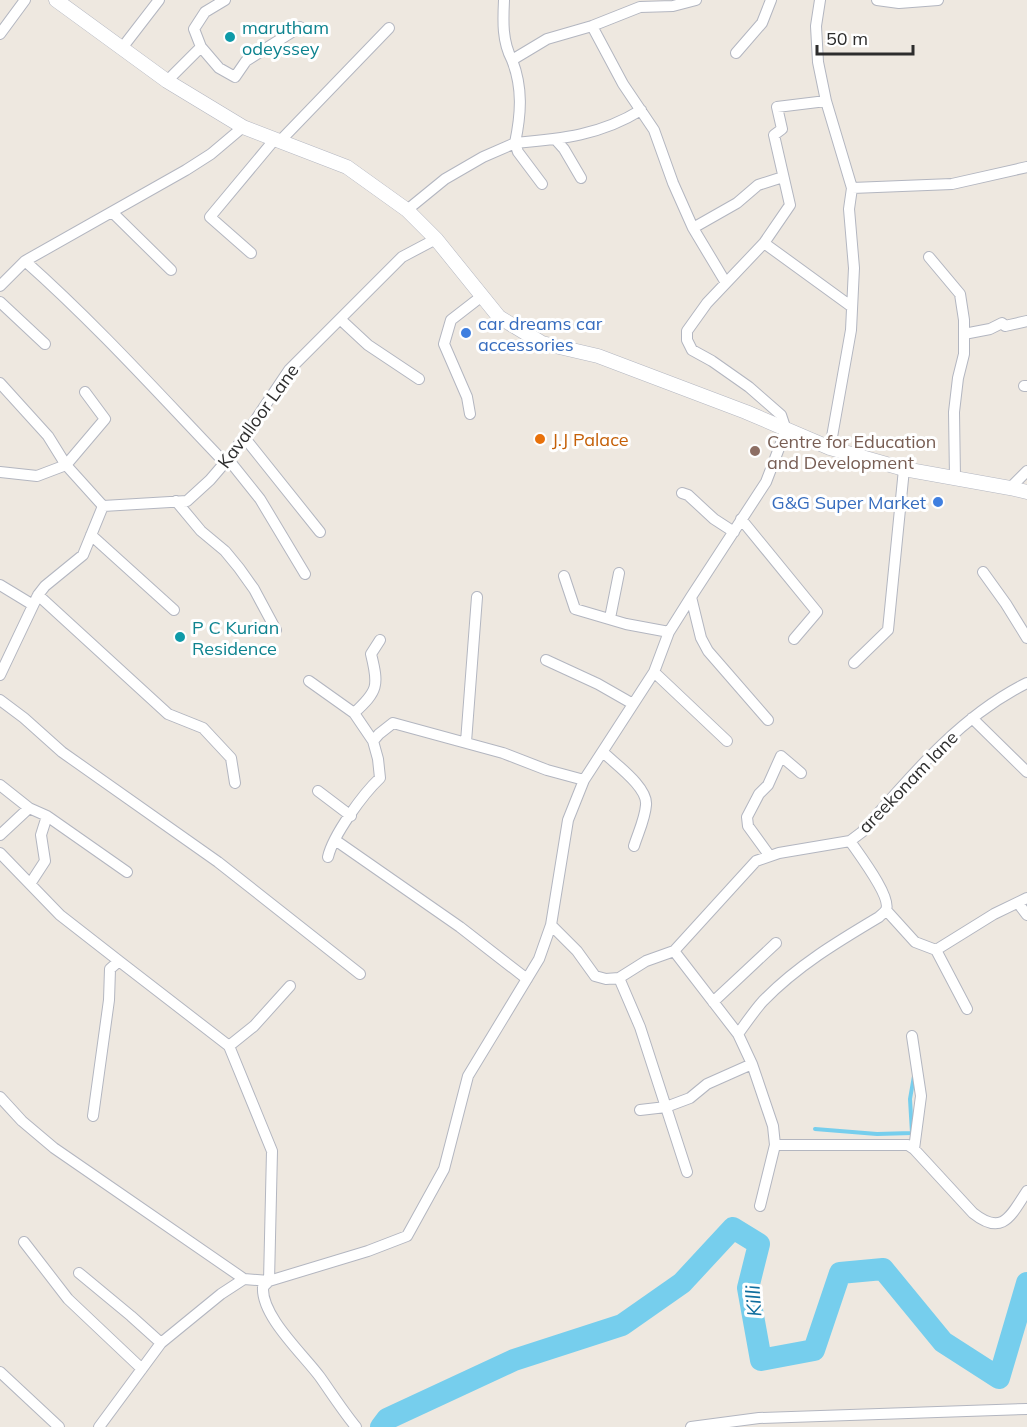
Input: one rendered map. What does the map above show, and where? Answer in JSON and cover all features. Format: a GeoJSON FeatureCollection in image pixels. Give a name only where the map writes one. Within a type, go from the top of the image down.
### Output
{"type":"FeatureCollection","features":[{"type":"Feature","properties":{"kind":"main road"},"geometry":{"type":"LineString","coordinates":[[56,0],[166,81],[243,127],[347,167],[407,210],[436,238],[499,317],[542,343],[598,356],[746,411],[830,448],[904,469],[1027,492]]}},
{"type":"Feature","properties":{"kind":"street"},"geometry":{"type":"LineString","coordinates":[[0,34],[25,0]]}},
{"type":"Feature","properties":{"kind":"street"},"geometry":{"type":"LineString","coordinates":[[122,48],[159,0]]}},
{"type":"Feature","properties":{"kind":"street"},"geometry":{"type":"LineString","coordinates":[[225,0],[205,12],[194,29],[201,47],[219,68],[235,77],[246,61],[300,27]]}},
{"type":"Feature","properties":{"kind":"street"},"geometry":{"type":"LineString","coordinates":[[504,0],[503,22],[507,50],[519,77],[521,110],[515,143],[518,152],[542,184]]}},
{"type":"Feature","properties":{"kind":"street"},"geometry":{"type":"LineString","coordinates":[[512,60],[547,39],[592,26],[640,7],[696,0]]}},
{"type":"Feature","properties":{"kind":"street"},"geometry":{"type":"LineString","coordinates":[[736,53],[762,24],[771,0]]}},
{"type":"Feature","properties":{"kind":"street"},"geometry":{"type":"LineString","coordinates":[[820,0],[816,26],[818,62],[826,101],[852,188],[849,209],[854,268],[851,330],[830,448]]}},
{"type":"Feature","properties":{"kind":"street"},"geometry":{"type":"LineString","coordinates":[[877,0],[899,3],[938,0]]}},
{"type":"Feature","properties":{"kind":"street"},"geometry":{"type":"LineString","coordinates":[[592,26],[623,84],[654,130],[673,183],[693,228],[726,283]]}},
{"type":"Feature","properties":{"kind":"street"},"geometry":{"type":"LineString","coordinates":[[251,253],[210,217],[278,140],[389,28]]}},
{"type":"Feature","properties":{"kind":"street"},"geometry":{"type":"LineString","coordinates":[[166,81],[201,47]]}},
{"type":"Feature","properties":{"kind":"street"},"geometry":{"type":"LineString","coordinates":[[0,1097],[54,1148],[244,1279],[269,1281],[368,1251],[407,1236],[444,1169],[468,1076],[539,959],[551,926],[568,820],[584,780],[654,672],[669,632],[766,482],[786,430],[781,415],[749,387],[692,350],[687,331],[707,303],[765,243],[790,205],[774,135],[782,129],[777,107],[826,101]]}},
{"type":"Feature","properties":{"kind":"street"},"geometry":{"type":"LineString","coordinates":[[407,210],[445,179],[483,157],[515,143],[555,139],[596,131],[622,122],[641,110]]}},
{"type":"Feature","properties":{"kind":"street"},"geometry":{"type":"LineString","coordinates":[[0,286],[25,261],[113,213],[211,154],[243,127]]}},
{"type":"Feature","properties":{"kind":"street"},"geometry":{"type":"LineString","coordinates":[[555,139],[564,148],[581,178]]}},
{"type":"Feature","properties":{"kind":"street"},"geometry":{"type":"LineString","coordinates":[[852,188],[952,184],[1027,167]]}},
{"type":"Feature","properties":{"kind":"street"},"geometry":{"type":"LineString","coordinates":[[693,228],[737,203],[758,185],[783,177]]}},
{"type":"Feature","properties":{"kind":"street"},"geometry":{"type":"LineString","coordinates":[[113,213],[171,270]]}},
{"type":"Feature","properties":{"kind":"street","name":"Kavalloor Lane"},"geometry":{"type":"LineString","coordinates":[[103,506],[187,501],[210,480],[226,461],[289,370],[402,257],[436,238]]}},
{"type":"Feature","properties":{"kind":"street"},"geometry":{"type":"LineString","coordinates":[[765,243],[852,306]]}},
{"type":"Feature","properties":{"kind":"street"},"geometry":{"type":"LineString","coordinates":[[929,257],[960,294],[964,354],[958,378],[954,412],[955,478]]}},
{"type":"Feature","properties":{"kind":"street"},"geometry":{"type":"LineString","coordinates":[[25,261],[105,336],[260,499],[305,574]]}},
{"type":"Feature","properties":{"kind":"street"},"geometry":{"type":"LineString","coordinates":[[470,414],[468,397],[444,344],[451,320],[482,296]]}},
{"type":"Feature","properties":{"kind":"street"},"geometry":{"type":"LineString","coordinates":[[0,302],[45,344]]}},
{"type":"Feature","properties":{"kind":"street"},"geometry":{"type":"LineString","coordinates":[[340,319],[368,345],[419,379]]}},
{"type":"Feature","properties":{"kind":"street"},"geometry":{"type":"LineString","coordinates":[[964,334],[990,329],[1002,323],[1005,326],[1027,321]]}},
{"type":"Feature","properties":{"kind":"street"},"geometry":{"type":"LineString","coordinates":[[0,383],[48,436],[66,465],[103,506],[83,555],[45,586],[38,595],[1,670]]}},
{"type":"Feature","properties":{"kind":"street"},"geometry":{"type":"LineString","coordinates":[[0,472],[37,476],[66,465],[105,419],[85,392]]}},
{"type":"Feature","properties":{"kind":"street"},"geometry":{"type":"LineString","coordinates":[[244,437],[320,532]]}},
{"type":"Feature","properties":{"kind":"street"},"geometry":{"type":"LineString","coordinates":[[854,663],[888,630],[904,469]]}},
{"type":"Feature","properties":{"kind":"street"},"geometry":{"type":"LineString","coordinates":[[1010,488],[1027,471]]}},
{"type":"Feature","properties":{"kind":"street"},"geometry":{"type":"LineString","coordinates":[[682,493],[688,495],[714,519],[734,532]]}},
{"type":"Feature","properties":{"kind":"street"},"geometry":{"type":"LineString","coordinates":[[176,501],[201,531],[225,551],[239,568],[254,589],[276,630]]}},
{"type":"Feature","properties":{"kind":"street"},"geometry":{"type":"LineString","coordinates":[[741,519],[817,612],[794,639]]}},
{"type":"Feature","properties":{"kind":"street"},"geometry":{"type":"LineString","coordinates":[[91,535],[174,610]]}},
{"type":"Feature","properties":{"kind":"street"},"geometry":{"type":"LineString","coordinates":[[983,572],[1006,603],[1027,638]]}},
{"type":"Feature","properties":{"kind":"street"},"geometry":{"type":"LineString","coordinates":[[610,618],[619,573]]}},
{"type":"Feature","properties":{"kind":"street"},"geometry":{"type":"LineString","coordinates":[[564,576],[575,609],[626,624],[669,632]]}},
{"type":"Feature","properties":{"kind":"street"},"geometry":{"type":"LineString","coordinates":[[0,585],[33,605]]}},
{"type":"Feature","properties":{"kind":"street"},"geometry":{"type":"LineString","coordinates":[[38,595],[168,714],[203,728],[231,758],[235,783]]}},
{"type":"Feature","properties":{"kind":"street"},"geometry":{"type":"LineString","coordinates":[[466,742],[477,597]]}},
{"type":"Feature","properties":{"kind":"street"},"geometry":{"type":"LineString","coordinates":[[691,597],[702,638],[708,651],[768,720]]}},
{"type":"Feature","properties":{"kind":"street"},"geometry":{"type":"LineString","coordinates":[[354,713],[371,697],[376,676],[371,654],[380,640]]}},
{"type":"Feature","properties":{"kind":"street"},"geometry":{"type":"LineString","coordinates":[[546,660],[598,684],[633,704]]}},
{"type":"Feature","properties":{"kind":"street"},"geometry":{"type":"LineString","coordinates":[[654,672],[727,741]]}},
{"type":"Feature","properties":{"kind":"street"},"geometry":{"type":"LineString","coordinates":[[309,681],[354,713],[373,741],[378,759],[380,778],[366,791],[331,846],[328,857]]}},
{"type":"Feature","properties":{"kind":"street","name":"areekonam lane"},"geometry":{"type":"LineString","coordinates":[[774,854],[850,841],[862,832],[944,743],[972,718],[1027,683]]}},
{"type":"Feature","properties":{"kind":"street"},"geometry":{"type":"LineString","coordinates":[[0,700],[62,752],[219,862],[360,974]]}},
{"type":"Feature","properties":{"kind":"street"},"geometry":{"type":"LineString","coordinates":[[972,718],[1027,772]]}},
{"type":"Feature","properties":{"kind":"street"},"geometry":{"type":"LineString","coordinates":[[373,741],[393,723],[466,742],[584,780]]}},
{"type":"Feature","properties":{"kind":"street"},"geometry":{"type":"LineString","coordinates":[[603,752],[638,785],[646,797],[646,806],[634,846]]}},
{"type":"Feature","properties":{"kind":"street"},"geometry":{"type":"LineString","coordinates":[[551,926],[577,951],[595,976],[606,979],[619,978],[646,961],[674,951],[756,861],[774,854],[748,826],[747,817],[759,794],[768,784],[781,756],[801,773]]}},
{"type":"Feature","properties":{"kind":"street"},"geometry":{"type":"LineString","coordinates":[[0,785],[29,808],[47,816],[127,872]]}},
{"type":"Feature","properties":{"kind":"street"},"geometry":{"type":"LineString","coordinates":[[318,791],[351,816]]}},
{"type":"Feature","properties":{"kind":"street"},"geometry":{"type":"LineString","coordinates":[[0,835],[29,808]]}},
{"type":"Feature","properties":{"kind":"street"},"geometry":{"type":"LineString","coordinates":[[30,884],[45,861],[41,835],[47,816]]}},
{"type":"Feature","properties":{"kind":"street"},"geometry":{"type":"LineString","coordinates":[[335,840],[460,927],[527,979]]}},
{"type":"Feature","properties":{"kind":"street"},"geometry":{"type":"LineString","coordinates":[[738,1034],[762,1002],[790,976],[821,951],[879,917],[886,910],[887,901],[882,891],[850,841]]}},
{"type":"Feature","properties":{"kind":"street"},"geometry":{"type":"LineString","coordinates":[[0,853],[60,915],[229,1046],[272,1151],[269,1281],[263,1287],[262,1296],[283,1334],[302,1354],[356,1427]]}},
{"type":"Feature","properties":{"kind":"street"},"geometry":{"type":"LineString","coordinates":[[936,950],[994,914],[1022,901],[1027,915]]}},
{"type":"Feature","properties":{"kind":"street"},"geometry":{"type":"LineString","coordinates":[[886,910],[915,942],[936,950],[967,1009]]}},
{"type":"Feature","properties":{"kind":"street"},"geometry":{"type":"LineString","coordinates":[[713,1002],[776,943]]}},
{"type":"Feature","properties":{"kind":"street"},"geometry":{"type":"LineString","coordinates":[[674,951],[738,1034],[752,1064],[773,1126],[776,1144],[760,1206]]}},
{"type":"Feature","properties":{"kind":"street"},"geometry":{"type":"LineString","coordinates":[[93,1116],[109,1000],[110,969],[119,961]]}},
{"type":"Feature","properties":{"kind":"street"},"geometry":{"type":"LineString","coordinates":[[619,978],[640,1027],[687,1172]]}},
{"type":"Feature","properties":{"kind":"street"},"geometry":{"type":"LineString","coordinates":[[229,1046],[254,1026],[290,986]]}},
{"type":"Feature","properties":{"kind":"street"},"geometry":{"type":"LineString","coordinates":[[912,1036],[921,1096],[914,1149]]}},
{"type":"Feature","properties":{"kind":"street"},"geometry":{"type":"LineString","coordinates":[[640,1110],[666,1107],[690,1098],[707,1084],[752,1064]]}},
{"type":"Feature","properties":{"kind":"street"},"geometry":{"type":"LineString","coordinates":[[776,1144],[904,1144],[914,1149],[973,1213],[988,1223],[997,1224],[1009,1218],[1027,1191]]}},
{"type":"Feature","properties":{"kind":"street"},"geometry":{"type":"LineString","coordinates":[[24,1242],[68,1299],[142,1369]]}},
{"type":"Feature","properties":{"kind":"street"},"geometry":{"type":"LineString","coordinates":[[79,1274],[161,1343]]}},
{"type":"Feature","properties":{"kind":"street"},"geometry":{"type":"LineString","coordinates":[[99,1427],[161,1343],[221,1294],[244,1279]]}},
{"type":"Feature","properties":{"kind":"street"},"geometry":{"type":"LineString","coordinates":[[0,1372],[59,1427]]}},
{"type":"Feature","properties":{"kind":"street"},"geometry":{"type":"LineString","coordinates":[[691,1427],[759,1418],[1027,1409]]}},
{"type":"Feature","properties":{"kind":"waterway"},"geometry":{"type":"LineString","coordinates":[[815,1129],[877,1134],[912,1133],[910,1099],[914,1076]]}},
{"type":"Feature","properties":{"kind":"waterway","name":"Killi"},"geometry":{"type":"LineString","coordinates":[[381,1427],[387,1419],[514,1360],[622,1325],[682,1283],[733,1228],[759,1244],[748,1288],[761,1360],[814,1350],[840,1273],[883,1269],[943,1342],[999,1378],[1027,1283]]}},
{"type":"Feature","properties":{"kind":"place","name":"marutham odeyssey"},"geometry":{"type":"Point","coordinates":[230,37]}},
{"type":"Feature","properties":{"kind":"place","name":"car dreams car accessories"},"geometry":{"type":"Point","coordinates":[466,333]}},
{"type":"Feature","properties":{"kind":"place","name":"J.J Palace"},"geometry":{"type":"Point","coordinates":[540,439]}},
{"type":"Feature","properties":{"kind":"place","name":"Centre for Education and Development"},"geometry":{"type":"Point","coordinates":[755,451]}},
{"type":"Feature","properties":{"kind":"place","name":"G&G Super Market"},"geometry":{"type":"Point","coordinates":[938,502]}},
{"type":"Feature","properties":{"kind":"place","name":"P C Kurian Residence"},"geometry":{"type":"Point","coordinates":[180,637]}}]}
